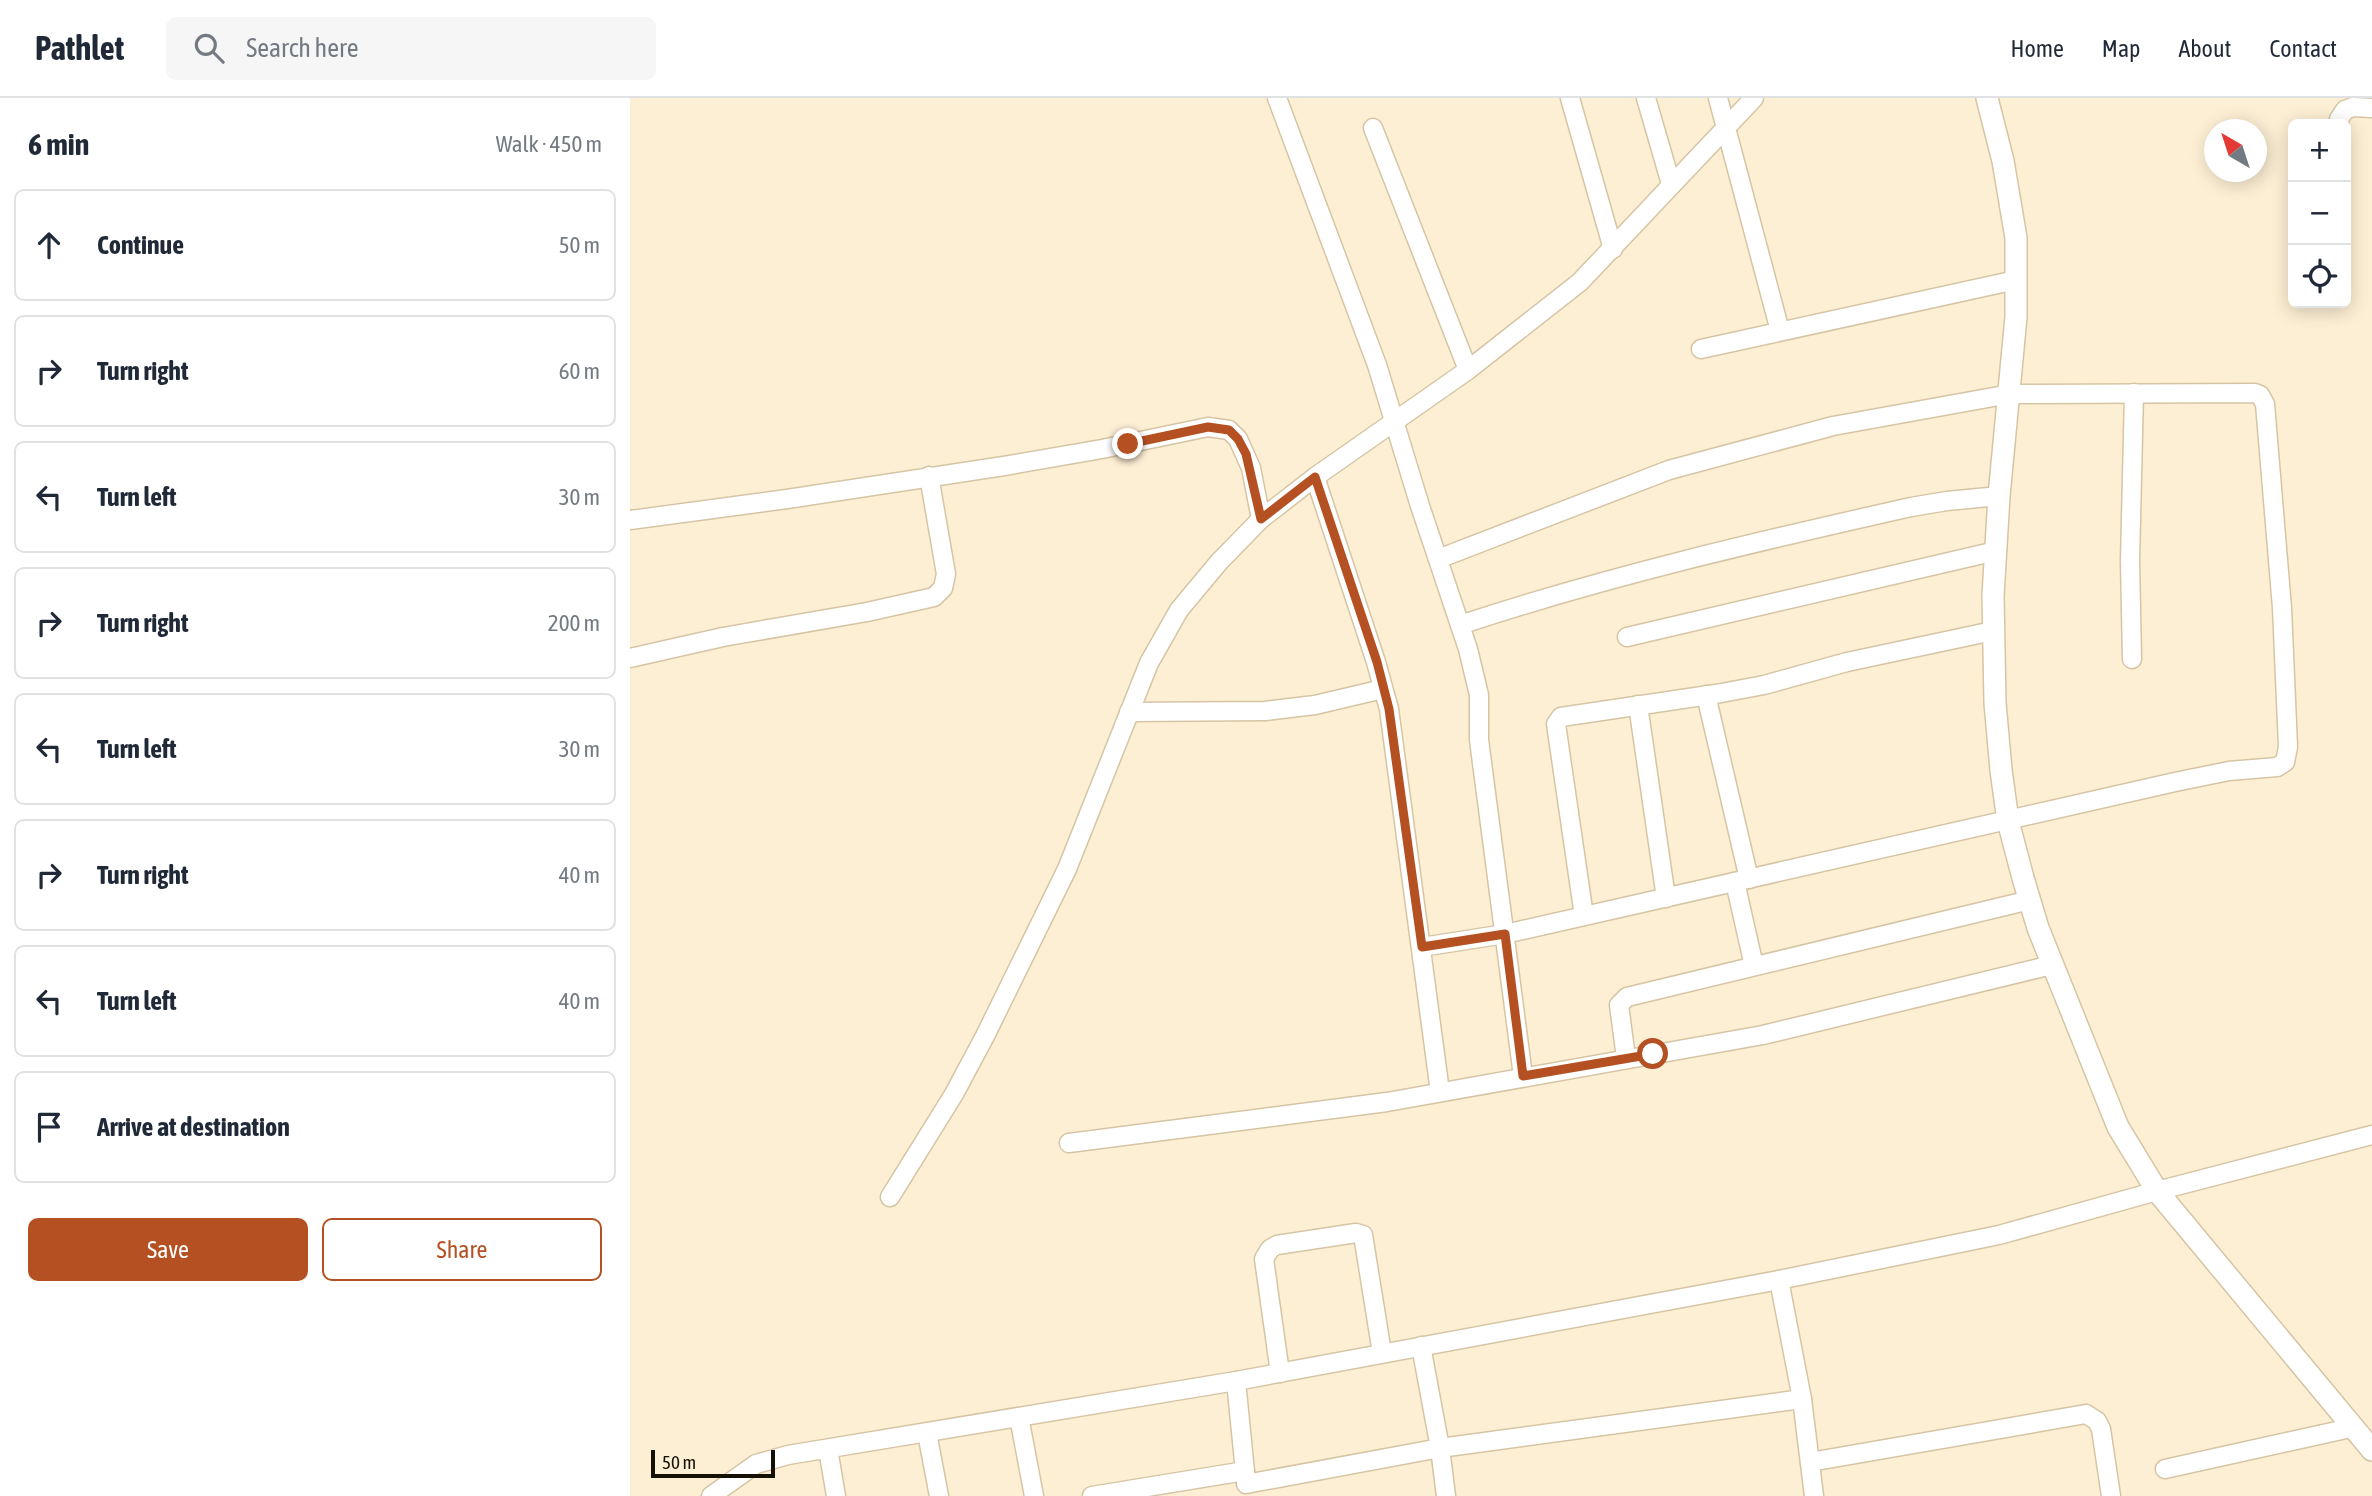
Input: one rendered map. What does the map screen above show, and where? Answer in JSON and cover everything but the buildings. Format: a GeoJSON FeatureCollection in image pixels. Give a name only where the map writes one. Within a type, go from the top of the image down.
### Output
{"type":"FeatureCollection","features":[{"type":"Feature","properties":{"kind":"street"},"geometry":{"type":"LineString","coordinates":[[1277,98],[1377,365],[1460,625],[1479,695],[1479,740],[1523,1076]]}},
{"type":"Feature","properties":{"kind":"street"},"geometry":{"type":"LineString","coordinates":[[1570,98],[1613,249]]}},
{"type":"Feature","properties":{"kind":"street"},"geometry":{"type":"LineString","coordinates":[[1646,98],[1671,184]]}},
{"type":"Feature","properties":{"kind":"street"},"geometry":{"type":"LineString","coordinates":[[1718,98],[1780,331]]}},
{"type":"Feature","properties":{"kind":"street"},"geometry":{"type":"LineString","coordinates":[[890,1197],[954,1094],[985,1036],[1066,869],[1149,663],[1179,610],[1219,562],[1261,519],[1539,316],[1613,249],[1754,98]]}},
{"type":"Feature","properties":{"kind":"street"},"geometry":{"type":"LineString","coordinates":[[1987,98],[2003,161],[2016,238],[2016,317],[1996,551],[1993,631],[1995,703],[2008,821],[2030,900],[2052,965],[2118,1127],[2157,1191],[2372,1450]]}},
{"type":"Feature","properties":{"kind":"street"},"geometry":{"type":"LineString","coordinates":[[2340,119],[2345,110],[2353,107],[2372,108]]}},
{"type":"Feature","properties":{"kind":"street"},"geometry":{"type":"LineString","coordinates":[[1373,128],[1468,370]]}},
{"type":"Feature","properties":{"kind":"street"},"geometry":{"type":"LineString","coordinates":[[1701,349],[2016,280]]}},
{"type":"Feature","properties":{"kind":"street"},"geometry":{"type":"LineString","coordinates":[[2132,659],[2130,561],[2134,393]]}},
{"type":"Feature","properties":{"kind":"street"},"geometry":{"type":"LineString","coordinates":[[1422,947],[1505,934],[2216,774],[2277,767],[2287,758],[2282,608],[2264,399],[2255,393],[2010,394],[1833,426],[1669,470],[1438,559]]}},
{"type":"Feature","properties":{"kind":"street"},"geometry":{"type":"LineString","coordinates":[[630,520],[1004,466],[1208,427],[1229,430],[1238,439],[1246,454],[1261,519]]}},
{"type":"Feature","properties":{"kind":"street"},"geometry":{"type":"LineString","coordinates":[[630,657],[934,597],[943,588],[946,574],[929,476]]}},
{"type":"Feature","properties":{"kind":"street"},"geometry":{"type":"LineString","coordinates":[[1315,477],[1384,689],[1392,730],[1440,1092]]}},
{"type":"Feature","properties":{"kind":"street"},"geometry":{"type":"LineString","coordinates":[[1460,625],[1551,595],[1686,560],[1911,507],[1999,496]]}},
{"type":"Feature","properties":{"kind":"street"},"geometry":{"type":"LineString","coordinates":[[1627,638],[1996,551]]}},
{"type":"Feature","properties":{"kind":"street"},"geometry":{"type":"LineString","coordinates":[[1584,916],[1557,721],[1563,716],[1764,685],[1847,662],[1993,631]]}},
{"type":"Feature","properties":{"kind":"street"},"geometry":{"type":"LineString","coordinates":[[1129,712],[1279,710],[1315,705],[1384,689]]}},
{"type":"Feature","properties":{"kind":"street"},"geometry":{"type":"LineString","coordinates":[[1706,695],[1742,881],[1754,966]]}},
{"type":"Feature","properties":{"kind":"street"},"geometry":{"type":"LineString","coordinates":[[1638,705],[1666,898]]}},
{"type":"Feature","properties":{"kind":"street"},"geometry":{"type":"LineString","coordinates":[[1626,1059],[1619,1005],[1623,999],[2030,900]]}},
{"type":"Feature","properties":{"kind":"street"},"geometry":{"type":"LineString","coordinates":[[1069,1143],[1387,1102],[1763,1035],[2052,965]]}},
{"type":"Feature","properties":{"kind":"street"},"geometry":{"type":"LineString","coordinates":[[720,1493],[755,1464],[788,1455],[1236,1381],[1779,1280],[1999,1235],[2372,1135]]}},
{"type":"Feature","properties":{"kind":"street"},"geometry":{"type":"LineString","coordinates":[[1280,1373],[1264,1259],[1270,1249],[1277,1245],[1356,1233],[1363,1236],[1382,1353]]}},
{"type":"Feature","properties":{"kind":"street"},"geometry":{"type":"LineString","coordinates":[[1779,1280],[1802,1399],[1814,1496]]}},
{"type":"Feature","properties":{"kind":"street"},"geometry":{"type":"LineString","coordinates":[[1420,1346],[1440,1448],[1446,1496]]}},
{"type":"Feature","properties":{"kind":"street"},"geometry":{"type":"LineString","coordinates":[[1236,1381],[1246,1484]]}},
{"type":"Feature","properties":{"kind":"street"},"geometry":{"type":"LineString","coordinates":[[1092,1496],[1246,1484],[1440,1448],[1802,1399]]}},
{"type":"Feature","properties":{"kind":"street"},"geometry":{"type":"LineString","coordinates":[[1810,1462],[2087,1414],[2097,1421],[2101,1429],[2111,1496]]}},
{"type":"Feature","properties":{"kind":"street"},"geometry":{"type":"LineString","coordinates":[[1019,1417],[1034,1496]]}},
{"type":"Feature","properties":{"kind":"street"},"geometry":{"type":"LineString","coordinates":[[2165,1469],[2355,1427]]}},
{"type":"Feature","properties":{"kind":"street"},"geometry":{"type":"LineString","coordinates":[[928,1433],[939,1496]]}},
{"type":"Feature","properties":{"kind":"street"},"geometry":{"type":"LineString","coordinates":[[828,1449],[836,1496]]}},
{"type":"Feature","properties":{"kind":"route"},"geometry":{"type":"LineString","coordinates":[[1128,444],[1208,427],[1229,430],[1238,439],[1246,454],[1261,519],[1315,477],[1377,662],[1389,709],[1422,947],[1505,934],[1523,1076],[1653,1054]]}}]}
